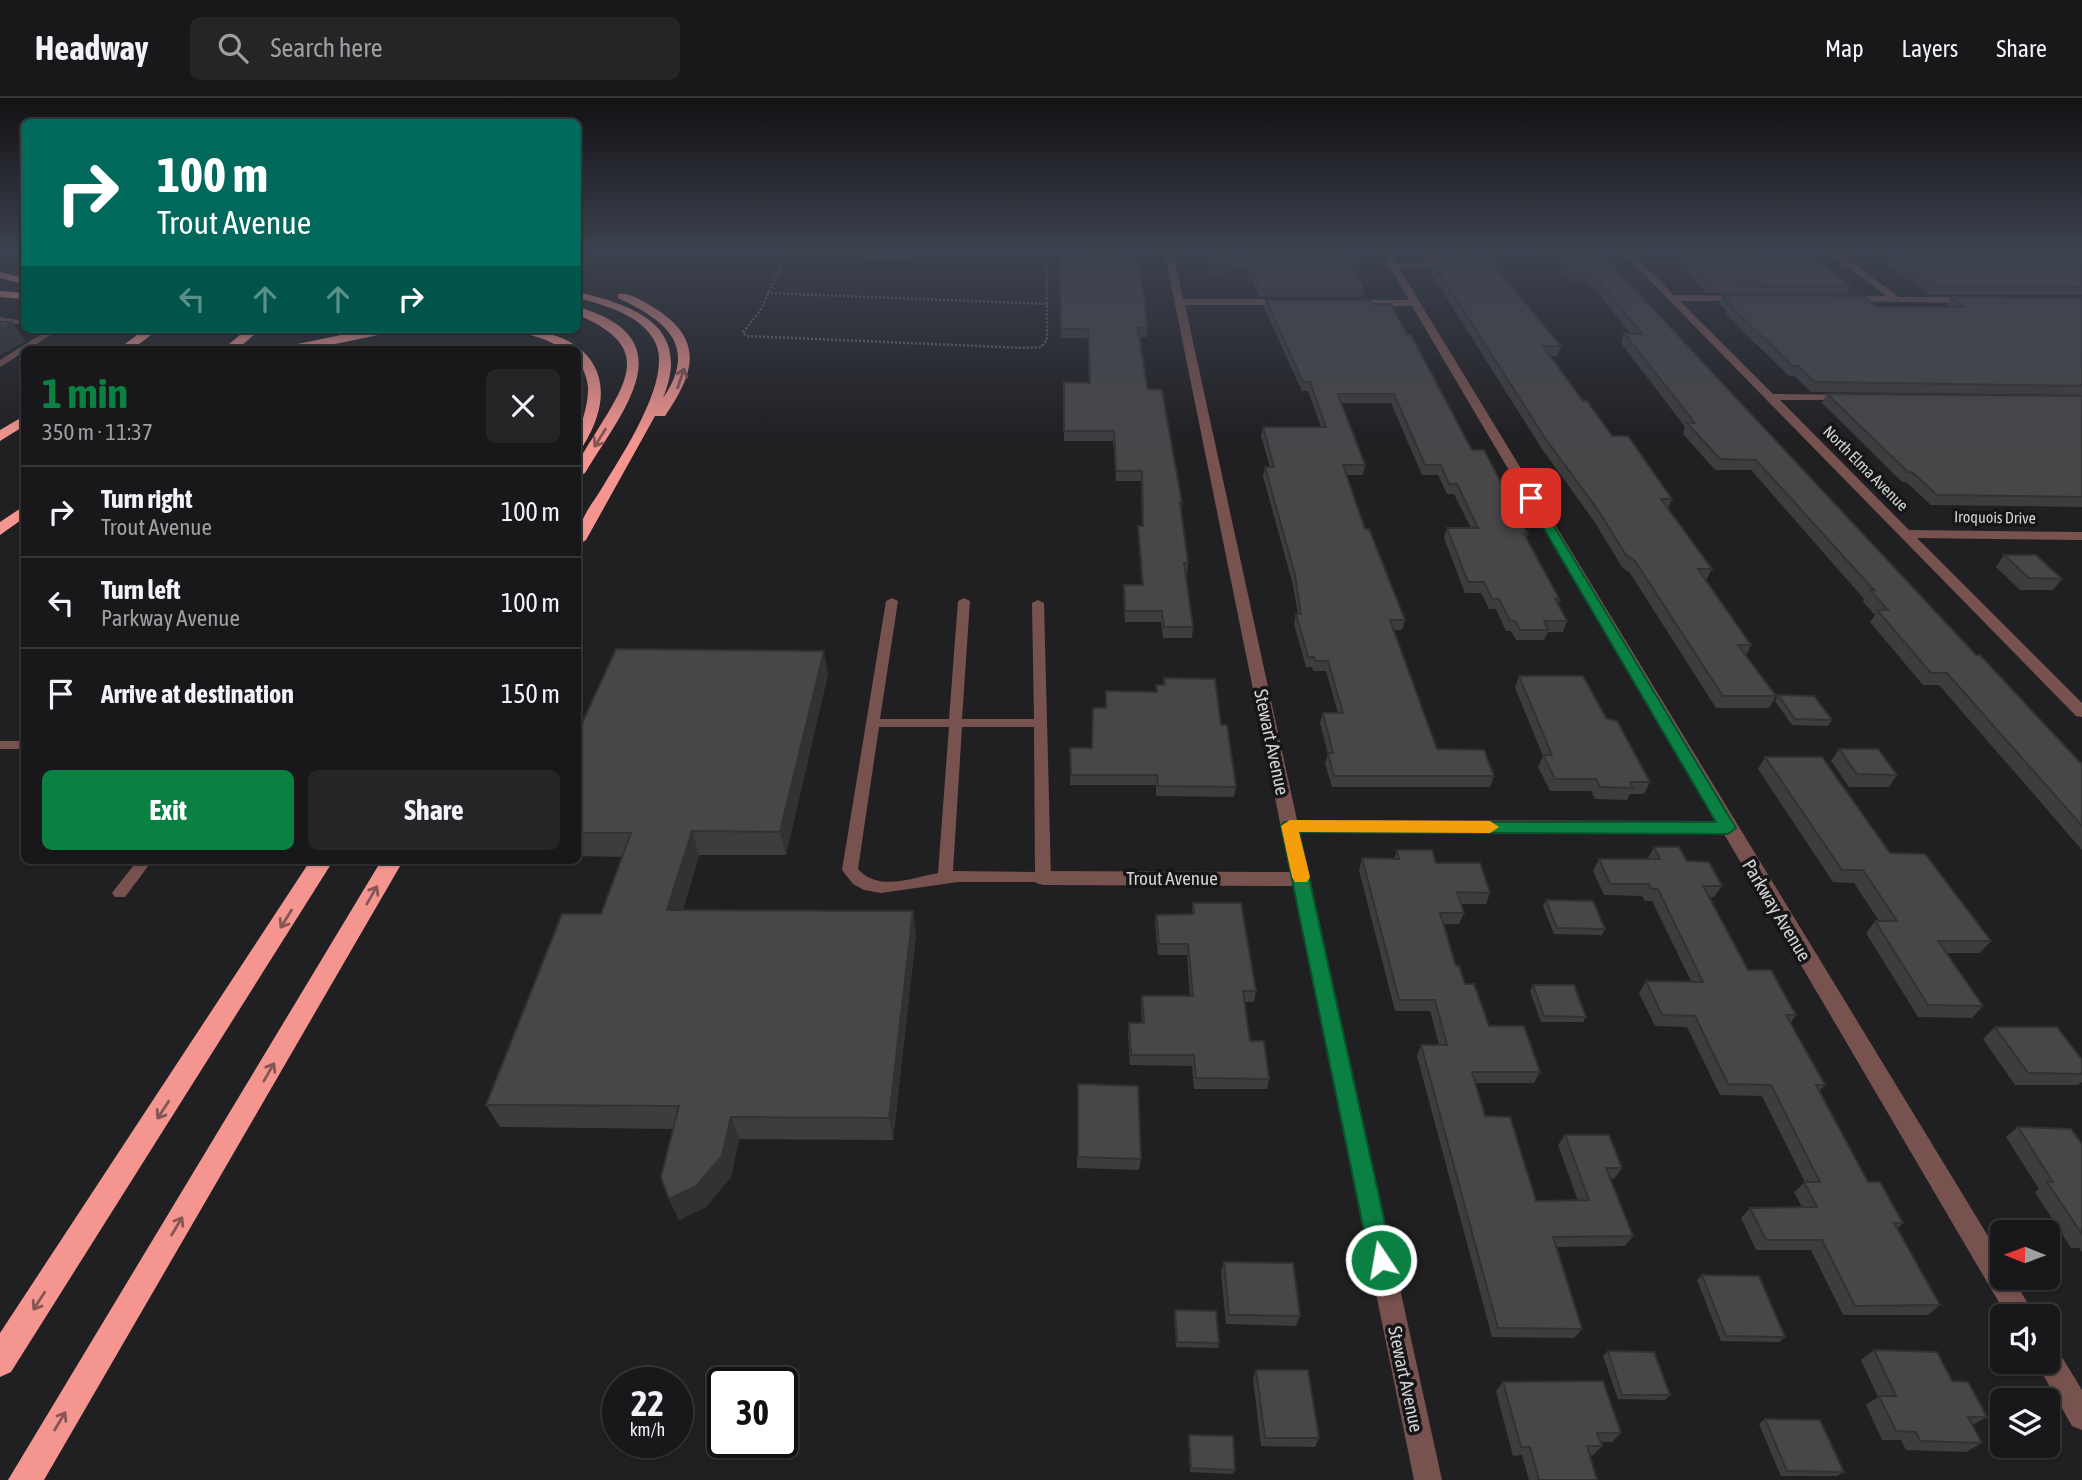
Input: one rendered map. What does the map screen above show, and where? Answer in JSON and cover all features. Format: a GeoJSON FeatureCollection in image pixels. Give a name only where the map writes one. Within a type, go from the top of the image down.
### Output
{"type":"FeatureCollection","features":[{"type":"Feature","properties":{"kind":"highway"},"geometry":{"type":"LineString","coordinates":[[581,468],[630,386],[636,363],[629,345],[616,330],[585,314]]}},
{"type":"Feature","properties":{"kind":"highway"},"geometry":{"type":"LineString","coordinates":[[581,536],[628,453],[665,377],[666,352],[653,331],[629,314]]}},
{"type":"Feature","properties":{"kind":"highway"},"geometry":{"type":"LineString","coordinates":[[628,453],[676,391],[685,366],[683,345],[672,326],[659,314]]}},
{"type":"Feature","properties":{"kind":"highway"},"geometry":{"type":"LineString","coordinates":[[129,346],[147,333]]}},
{"type":"Feature","properties":{"kind":"highway"},"geometry":{"type":"LineString","coordinates":[[234,346],[250,333]]}},
{"type":"Feature","properties":{"kind":"highway"},"geometry":{"type":"LineString","coordinates":[[307,346],[369,333]]}},
{"type":"Feature","properties":{"kind":"highway"},"geometry":{"type":"LineString","coordinates":[[534,333],[567,346]]}},
{"type":"Feature","properties":{"kind":"highway"},"geometry":{"type":"LineString","coordinates":[[581,356],[591,368],[595,393],[591,414],[581,436]]}},
{"type":"Feature","properties":{"kind":"highway"},"geometry":{"type":"LineString","coordinates":[[0,437],[21,422]]}},
{"type":"Feature","properties":{"kind":"highway"},"geometry":{"type":"LineString","coordinates":[[0,530],[21,513]]}},
{"type":"Feature","properties":{"kind":"highway"},"geometry":{"type":"LineString","coordinates":[[0,1361],[321,864]]}},
{"type":"Feature","properties":{"kind":"highway"},"geometry":{"type":"LineString","coordinates":[[25,1480],[390,864]]}},
{"type":"Feature","properties":{"kind":"street","name":"Stewart Avenue"},"geometry":{"type":"LineString","coordinates":[[1182,314],[1428,1480]]}},
{"type":"Feature","properties":{"kind":"street","name":"Parkway Avenue"},"geometry":{"type":"LineString","coordinates":[[1422,314],[2015,1304]]}},
{"type":"Feature","properties":{"kind":"street","name":"North Elma Avenue"},"geometry":{"type":"LineString","coordinates":[[1688,314],[2082,712]]}},
{"type":"Feature","properties":{"kind":"street"},"geometry":{"type":"LineString","coordinates":[[1771,397],[1864,398]]}},
{"type":"Feature","properties":{"kind":"street","name":"Iroquois Drive"},"geometry":{"type":"LineString","coordinates":[[1907,534],[2082,536]]}},
{"type":"Feature","properties":{"kind":"street"},"geometry":{"type":"LineString","coordinates":[[1290,826],[1728,828]]}},
{"type":"Feature","properties":{"kind":"street","name":"Trout Avenue"},"geometry":{"type":"LineString","coordinates":[[1043,878],[1301,879]]}},
{"type":"Feature","properties":{"kind":"street"},"geometry":{"type":"LineString","coordinates":[[2057,1374],[2082,1416]]}},
{"type":"Feature","properties":{"kind":"lane"},"geometry":{"type":"LineString","coordinates":[[0,319],[21,322]]}},
{"type":"Feature","properties":{"kind":"lane"},"geometry":{"type":"LineString","coordinates":[[30,346],[50,333]]}},
{"type":"Feature","properties":{"kind":"lane"},"geometry":{"type":"LineString","coordinates":[[0,365],[21,352]]}},
{"type":"Feature","properties":{"kind":"lane"},"geometry":{"type":"LineString","coordinates":[[892,601],[851,872],[867,883],[881,887],[909,885],[945,877],[1043,878],[1038,603]]}},
{"type":"Feature","properties":{"kind":"lane"},"geometry":{"type":"LineString","coordinates":[[945,877],[964,601]]}},
{"type":"Feature","properties":{"kind":"lane"},"geometry":{"type":"LineString","coordinates":[[873,723],[1040,723]]}},
{"type":"Feature","properties":{"kind":"lane"},"geometry":{"type":"LineString","coordinates":[[0,745],[21,745]]}},
{"type":"Feature","properties":{"kind":"lane"},"geometry":{"type":"LineString","coordinates":[[120,893],[143,864]]}},
{"type":"Feature","properties":{"kind":"path"},"geometry":{"type":"LineString","coordinates":[[757,314],[743,332],[744,335],[927,346],[1035,348],[1047,341],[1048,314]]}},
{"type":"Feature","properties":{"kind":"building"},"geometry":{"type":"Polygon","coordinates":[[[1061,314],[1146,314],[1147,328],[1138,328],[1147,387],[1162,390],[1182,503],[1188,563],[1184,563],[1193,627],[1164,627],[1162,611],[1125,611],[1124,585],[1143,585],[1138,526],[1143,526],[1142,471],[1116,471],[1114,431],[1064,431],[1064,382],[1090,383],[1088,329],[1061,329],[1061,314]]]}},
{"type":"Feature","properties":{"kind":"building"},"geometry":{"type":"Polygon","coordinates":[[[1273,314],[1396,314],[1407,335],[1411,335],[1472,450],[1484,450],[1528,534],[1524,534],[1560,600],[1555,599],[1567,621],[1544,621],[1548,630],[1520,630],[1515,621],[1510,621],[1499,599],[1492,599],[1484,582],[1468,582],[1447,528],[1478,528],[1457,484],[1449,484],[1441,465],[1425,465],[1394,394],[1338,394],[1365,465],[1343,465],[1365,529],[1369,529],[1405,620],[1390,620],[1437,749],[1484,750],[1494,776],[1334,776],[1328,753],[1333,753],[1323,713],[1343,713],[1328,661],[1315,661],[1314,657],[1308,657],[1296,614],[1301,614],[1295,575],[1265,467],[1274,467],[1263,427],[1326,427],[1310,382],[1303,382],[1273,314]]]}},
{"type":"Feature","properties":{"kind":"building"},"geometry":{"type":"Polygon","coordinates":[[[1466,314],[1535,314],[1561,346],[1543,346],[1612,436],[1628,436],[1672,499],[1661,499],[1712,569],[1698,569],[1751,645],[1738,645],[1776,696],[1723,696],[1635,561],[1626,555],[1598,510],[1545,438],[1466,314]]]}},
{"type":"Feature","properties":{"kind":"building"},"geometry":{"type":"Polygon","coordinates":[[[1626,314],[1658,314],[1976,655],[1980,655],[2082,764],[2082,826],[1947,673],[1931,673],[1877,610],[1888,610],[1870,590],[1874,590],[1756,460],[1720,459],[1687,423],[1695,423],[1624,333],[1642,334],[1626,314]]]}},
{"type":"Feature","properties":{"kind":"building"},"geometry":{"type":"Polygon","coordinates":[[[1739,314],[2082,314],[2082,386],[1815,382],[1798,366],[1793,366],[1739,314]]]}},
{"type":"Feature","properties":{"kind":"building"},"geometry":{"type":"Polygon","coordinates":[[[0,322],[13,322],[0,329],[0,322]]]}},
{"type":"Feature","properties":{"kind":"building"},"geometry":{"type":"Polygon","coordinates":[[[1827,394],[2082,396],[2082,497],[1937,495],[1912,472],[1908,472],[1827,394]]]}},
{"type":"Feature","properties":{"kind":"building"},"geometry":{"type":"Polygon","coordinates":[[[2004,555],[2036,555],[2062,579],[2029,578],[2004,555]]]}},
{"type":"Feature","properties":{"kind":"building"},"geometry":{"type":"Polygon","coordinates":[[[616,649],[824,651],[780,832],[692,831],[667,910],[913,911],[889,1118],[731,1117],[722,1156],[696,1186],[669,1199],[661,1177],[679,1106],[486,1105],[562,914],[601,914],[631,833],[581,833],[581,725],[616,649]]]}},
{"type":"Feature","properties":{"kind":"building"},"geometry":{"type":"Polygon","coordinates":[[[1519,676],[1583,676],[1606,718],[1617,721],[1650,782],[1630,782],[1633,788],[1600,787],[1596,779],[1555,779],[1543,755],[1552,755],[1519,676]]]}},
{"type":"Feature","properties":{"kind":"building"},"geometry":{"type":"Polygon","coordinates":[[[1164,678],[1215,679],[1221,725],[1227,725],[1236,787],[1158,786],[1157,775],[1071,775],[1070,748],[1092,748],[1093,708],[1106,708],[1106,691],[1157,692],[1156,685],[1165,685],[1164,678]]]}},
{"type":"Feature","properties":{"kind":"building"},"geometry":{"type":"Polygon","coordinates":[[[1778,695],[1814,696],[1832,720],[1795,719],[1778,695]]]}},
{"type":"Feature","properties":{"kind":"building"},"geometry":{"type":"Polygon","coordinates":[[[1839,749],[1878,749],[1897,775],[1857,774],[1839,749]]]}},
{"type":"Feature","properties":{"kind":"building"},"geometry":{"type":"Polygon","coordinates":[[[1765,757],[1822,757],[1890,853],[1925,854],[1991,941],[1938,941],[1983,1006],[1928,1005],[1875,921],[1897,921],[1863,870],[1842,870],[1765,757]]]}},
{"type":"Feature","properties":{"kind":"building"},"geometry":{"type":"Polygon","coordinates":[[[1654,847],[1679,847],[1687,861],[1709,862],[1722,886],[1703,886],[1748,970],[1771,970],[1796,1015],[1786,1015],[1825,1085],[1816,1085],[1868,1182],[1880,1182],[1903,1223],[1894,1223],[1940,1305],[1855,1306],[1822,1240],[1766,1240],[1750,1208],[1817,1207],[1804,1182],[1820,1182],[1771,1085],[1728,1084],[1695,1016],[1662,1015],[1646,981],[1703,982],[1658,889],[1651,889],[1649,884],[1610,884],[1599,859],[1660,859],[1654,847]]]}},
{"type":"Feature","properties":{"kind":"building"},"geometry":{"type":"Polygon","coordinates":[[[1397,850],[1432,850],[1436,863],[1480,863],[1490,893],[1457,892],[1464,913],[1440,913],[1456,966],[1459,966],[1465,984],[1474,984],[1489,1026],[1524,1026],[1540,1072],[1472,1072],[1485,1116],[1510,1117],[1536,1201],[1589,1200],[1565,1135],[1609,1135],[1622,1168],[1606,1168],[1633,1236],[1553,1237],[1582,1329],[1498,1328],[1421,1045],[1447,1045],[1435,1000],[1399,1000],[1362,858],[1399,859],[1397,850]]]}},
{"type":"Feature","properties":{"kind":"building"},"geometry":{"type":"Polygon","coordinates":[[[1546,900],[1593,901],[1605,929],[1557,928],[1546,900]]]}},
{"type":"Feature","properties":{"kind":"building"},"geometry":{"type":"Polygon","coordinates":[[[1193,903],[1241,903],[1256,991],[1243,991],[1250,1041],[1264,1041],[1269,1079],[1196,1078],[1194,1055],[1131,1055],[1129,1023],[1144,1023],[1142,996],[1193,996],[1188,944],[1159,944],[1156,915],[1194,914],[1193,903]]]}},
{"type":"Feature","properties":{"kind":"building"},"geometry":{"type":"Polygon","coordinates":[[[1533,985],[1574,985],[1586,1017],[1544,1016],[1533,985]]]}},
{"type":"Feature","properties":{"kind":"building"},"geometry":{"type":"Polygon","coordinates":[[[1995,1027],[2057,1027],[2082,1060],[2082,1074],[2028,1073],[1995,1027]]]}},
{"type":"Feature","properties":{"kind":"building"},"geometry":{"type":"Polygon","coordinates":[[[1078,1084],[1138,1086],[1141,1159],[1078,1157],[1078,1084]]]}},
{"type":"Feature","properties":{"kind":"building"},"geometry":{"type":"Polygon","coordinates":[[[2018,1127],[2071,1129],[2082,1144],[2082,1234],[2047,1182],[2053,1182],[2018,1127]]]}},
{"type":"Feature","properties":{"kind":"building"},"geometry":{"type":"Polygon","coordinates":[[[1224,1262],[1293,1263],[1300,1316],[1229,1315],[1224,1262]]]}},
{"type":"Feature","properties":{"kind":"building"},"geometry":{"type":"Polygon","coordinates":[[[1702,1275],[1759,1276],[1785,1337],[1726,1336],[1702,1275]]]}},
{"type":"Feature","properties":{"kind":"building"},"geometry":{"type":"Polygon","coordinates":[[[1175,1310],[1216,1311],[1219,1343],[1177,1342],[1175,1310]]]}},
{"type":"Feature","properties":{"kind":"building"},"geometry":{"type":"Polygon","coordinates":[[[1874,1350],[1937,1352],[1952,1381],[1968,1382],[1987,1417],[1968,1417],[1982,1443],[1920,1441],[1916,1432],[1896,1431],[1879,1396],[1896,1396],[1874,1350]]]}},
{"type":"Feature","properties":{"kind":"building"},"geometry":{"type":"Polygon","coordinates":[[[1608,1351],[1654,1352],[1670,1395],[1622,1395],[1608,1351]]]}},
{"type":"Feature","properties":{"kind":"building"},"geometry":{"type":"Polygon","coordinates":[[[1256,1370],[1308,1370],[1319,1438],[1265,1438],[1256,1370]]]}},
{"type":"Feature","properties":{"kind":"building"},"geometry":{"type":"Polygon","coordinates":[[[1603,1381],[1621,1433],[1597,1433],[1602,1446],[1587,1446],[1597,1480],[1539,1480],[1530,1447],[1521,1447],[1503,1382],[1603,1381]]]}},
{"type":"Feature","properties":{"kind":"building"},"geometry":{"type":"Polygon","coordinates":[[[1765,1419],[1820,1420],[1844,1472],[1787,1471],[1765,1419]]]}},
{"type":"Feature","properties":{"kind":"building"},"geometry":{"type":"Polygon","coordinates":[[[1189,1435],[1233,1436],[1235,1470],[1191,1468],[1189,1435]]]}},
{"type":"Feature","properties":{"kind":"slow traffic"},"geometry":{"type":"LineString","coordinates":[[1301,877],[1290,826],[1490,827]]}},
{"type":"Feature","properties":{"kind":"route"},"geometry":{"type":"LineString","coordinates":[[1381,1260],[1290,826],[1728,828],[1531,498]]}}]}
